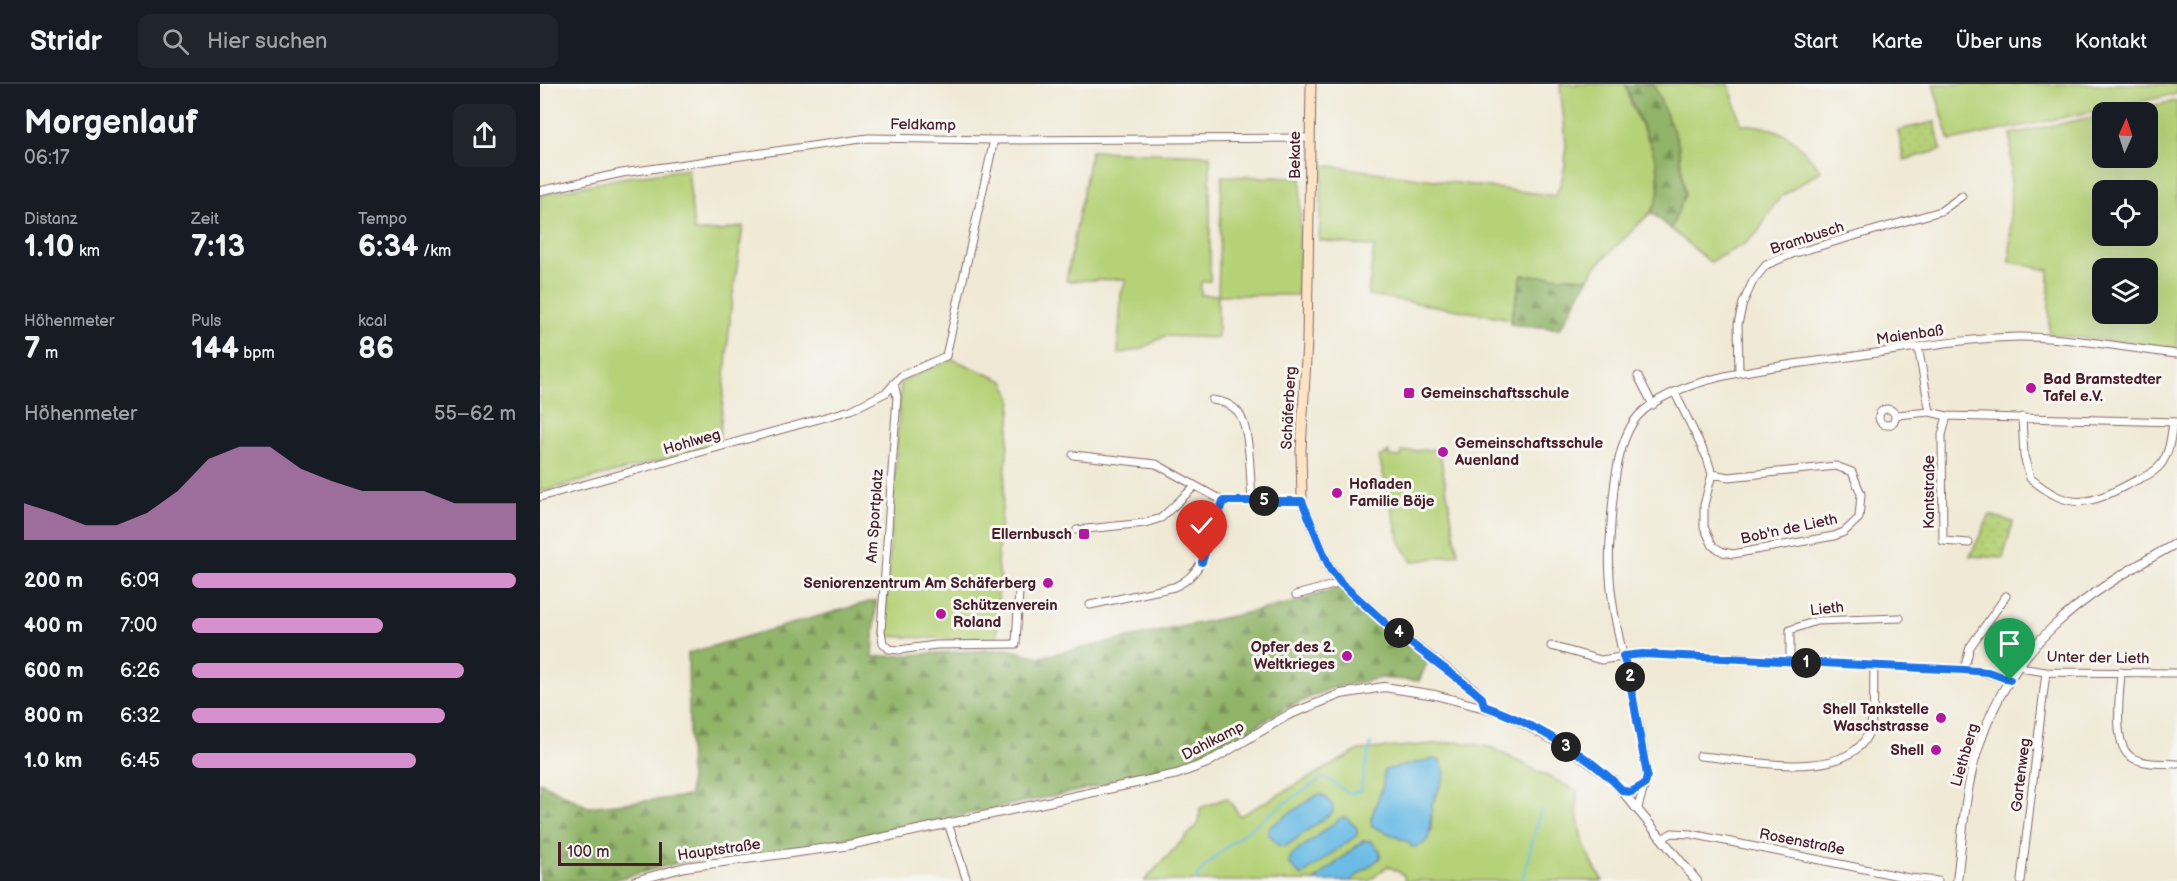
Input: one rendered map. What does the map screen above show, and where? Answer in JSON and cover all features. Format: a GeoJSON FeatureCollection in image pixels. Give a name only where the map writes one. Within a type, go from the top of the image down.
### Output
{"type":"FeatureCollection","features":[{"type":"Feature","properties":{"kind":"main road","name":"Bekate"},"geometry":{"type":"LineString","coordinates":[[1310,226],[1311,84]]}},
{"type":"Feature","properties":{"kind":"main road","name":"Schäferberg"},"geometry":{"type":"LineString","coordinates":[[1310,226],[1302,501],[1330,569],[1341,583],[1392,629],[1473,690],[1482,698],[1484,706]]}},
{"type":"Feature","properties":{"kind":"street","name":"Feldkamp"},"geometry":{"type":"LineString","coordinates":[[540,191],[633,172],[868,138],[994,140],[1311,138]]}},
{"type":"Feature","properties":{"kind":"street"},"geometry":{"type":"LineString","coordinates":[[894,383],[901,376],[946,356],[994,140]]}},
{"type":"Feature","properties":{"kind":"street","name":"Brambusch"},"geometry":{"type":"LineString","coordinates":[[1739,372],[1738,324],[1743,303],[1753,281],[1766,265],[1792,254],[1941,211],[1962,195]]}},
{"type":"Feature","properties":{"kind":"street","name":"Maienbaß"},"geometry":{"type":"LineString","coordinates":[[1638,810],[1647,775],[1611,586],[1610,555],[1619,454],[1628,431],[1638,416],[1675,393],[1739,372],[1988,338],[2040,338],[2177,354]]}},
{"type":"Feature","properties":{"kind":"street"},"geometry":{"type":"LineString","coordinates":[[1918,347],[1929,412]]}},
{"type":"Feature","properties":{"kind":"street"},"geometry":{"type":"LineString","coordinates":[[1638,376],[1653,405]]}},
{"type":"Feature","properties":{"kind":"street","name":"Hohlweg"},"geometry":{"type":"LineString","coordinates":[[540,497],[851,410],[875,399],[894,383]]}},
{"type":"Feature","properties":{"kind":"street","name":"Am Sportplatz"},"geometry":{"type":"LineString","coordinates":[[894,383],[897,396],[881,631],[883,642],[889,649],[899,650],[936,645],[1016,644],[1019,590]]}},
{"type":"Feature","properties":{"kind":"street"},"geometry":{"type":"LineString","coordinates":[[1675,393],[1707,458],[1712,474]]}},
{"type":"Feature","properties":{"kind":"street"},"geometry":{"type":"LineString","coordinates":[[1212,400],[1232,406],[1240,414],[1245,430],[1252,501]]}},
{"type":"Feature","properties":{"kind":"street"},"geometry":{"type":"LineString","coordinates":[[1896,415],[1929,412],[1947,416],[2022,417],[2175,422],[2167,455],[2154,472],[2098,500],[2082,503],[2055,495],[2030,478],[2024,456],[2022,417]]}},
{"type":"Feature","properties":{"kind":"street","name":"Kantstraße"},"geometry":{"type":"LineString","coordinates":[[1947,416],[1942,435],[1943,542],[1969,543]]}},
{"type":"Feature","properties":{"kind":"street"},"geometry":{"type":"LineString","coordinates":[[1073,455],[1156,465],[1177,474],[1194,487],[1223,501],[1302,501]]}},
{"type":"Feature","properties":{"kind":"street","name":"Bob'n de Lieth"},"geometry":{"type":"LineString","coordinates":[[1828,467],[1844,468],[1852,472],[1861,494],[1859,518],[1844,532],[1834,536],[1733,554],[1723,552],[1707,537],[1704,527],[1704,505],[1712,474],[1729,477],[1828,467]]}},
{"type":"Feature","properties":{"kind":"street"},"geometry":{"type":"LineString","coordinates":[[1077,530],[1145,524],[1161,518],[1194,487]]}},
{"type":"Feature","properties":{"kind":"street"},"geometry":{"type":"LineString","coordinates":[[1090,605],[1174,587],[1186,582],[1197,573],[1223,501]]}},
{"type":"Feature","properties":{"kind":"street","name":"Liethberg"},"geometry":{"type":"LineString","coordinates":[[1957,881],[1967,798],[1975,759],[1988,724],[2020,664],[2042,636],[2074,606],[2112,580],[2177,543]]}},
{"type":"Feature","properties":{"kind":"street"},"geometry":{"type":"LineString","coordinates":[[1296,595],[1341,583]]}},
{"type":"Feature","properties":{"kind":"street"},"geometry":{"type":"LineString","coordinates":[[1964,670],[1970,647],[2006,596]]}},
{"type":"Feature","properties":{"kind":"street","name":"Lieth"},"geometry":{"type":"LineString","coordinates":[[1790,662],[1790,630],[1816,621],[1900,618]]}},
{"type":"Feature","properties":{"kind":"street"},"geometry":{"type":"LineString","coordinates":[[1551,646],[1601,660],[1643,654],[1874,665],[1988,672],[2010,680]]}},
{"type":"Feature","properties":{"kind":"street","name":"Unter der Lieth"},"geometry":{"type":"LineString","coordinates":[[2020,664],[2033,671],[2046,672],[2177,673]]}},
{"type":"Feature","properties":{"kind":"street"},"geometry":{"type":"LineString","coordinates":[[1700,756],[1774,765],[1808,765],[1847,756],[1857,748],[1868,733],[1874,665]]}},
{"type":"Feature","properties":{"kind":"street","name":"Gartenweg"},"geometry":{"type":"LineString","coordinates":[[2021,881],[2046,672]]}},
{"type":"Feature","properties":{"kind":"street"},"geometry":{"type":"LineString","coordinates":[[2121,672],[2119,733],[2124,751],[2143,762],[2177,764]]}},
{"type":"Feature","properties":{"kind":"street","name":"Dahlkamp"},"geometry":{"type":"LineString","coordinates":[[808,852],[1177,774],[1207,763],[1288,715],[1341,694],[1384,687],[1484,706],[1504,713],[1570,749],[1612,779],[1697,881]]}},
{"type":"Feature","properties":{"kind":"street"},"geometry":{"type":"LineString","coordinates":[[1623,791],[1631,792],[1645,784]]}},
{"type":"Feature","properties":{"kind":"street"},"geometry":{"type":"LineString","coordinates":[[948,823],[967,881]]}},
{"type":"Feature","properties":{"kind":"street","name":"Rosenstraße"},"geometry":{"type":"LineString","coordinates":[[1662,839],[1672,833],[1691,834],[1938,881]]}},
{"type":"Feature","properties":{"kind":"street","name":"Hauptstraße"},"geometry":{"type":"LineString","coordinates":[[635,881],[685,867],[808,852]]}},
{"type":"Feature","properties":{"kind":"green space"},"geometry":{"type":"Polygon","coordinates":[[[1560,84],[1626,84],[1631,105],[1657,158],[1659,199],[1651,212],[1595,267],[1589,278],[1522,275],[1511,319],[1368,295],[1374,247],[1319,240],[1323,165],[1555,196],[1561,183],[1566,156],[1560,84]]]}},
{"type":"Feature","properties":{"kind":"green space"},"geometry":{"type":"Polygon","coordinates":[[[1626,84],[1653,84],[1678,142],[1685,194],[1671,229],[1651,212],[1658,196],[1657,164],[1626,84]]]}},
{"type":"Feature","properties":{"kind":"green space"},"geometry":{"type":"Polygon","coordinates":[[[1653,84],[1729,84],[1741,124],[1779,131],[1795,142],[1821,171],[1783,195],[1774,205],[1758,232],[1744,244],[1710,262],[1671,229],[1685,194],[1678,142],[1653,84]]]}},
{"type":"Feature","properties":{"kind":"green space"},"geometry":{"type":"Polygon","coordinates":[[[1933,84],[2177,84],[2177,94],[2138,102],[2092,102],[2092,112],[1950,141],[1933,84]]]}},
{"type":"Feature","properties":{"kind":"green space"},"geometry":{"type":"Polygon","coordinates":[[[2177,101],[2177,348],[2049,334],[2049,270],[2010,262],[2011,134],[2092,117],[2092,168],[2158,168],[2158,104],[2177,101]]]}},
{"type":"Feature","properties":{"kind":"green space"},"geometry":{"type":"Polygon","coordinates":[[[1935,122],[1941,150],[1904,160],[1898,130],[1935,122]]]}},
{"type":"Feature","properties":{"kind":"green space"},"geometry":{"type":"Polygon","coordinates":[[[1091,151],[1210,155],[1210,281],[1201,282],[1201,295],[1218,295],[1218,338],[1165,336],[1141,349],[1118,354],[1121,295],[1126,279],[1066,281],[1091,151]]]}},
{"type":"Feature","properties":{"kind":"green space"},"geometry":{"type":"Polygon","coordinates":[[[688,169],[694,231],[721,231],[743,226],[731,308],[719,445],[540,492],[540,195],[621,178],[688,169]]]}},
{"type":"Feature","properties":{"kind":"green space"},"geometry":{"type":"Polygon","coordinates":[[[1222,176],[1301,178],[1298,295],[1218,295],[1222,176]]]}},
{"type":"Feature","properties":{"kind":"green space"},"geometry":{"type":"Polygon","coordinates":[[[1522,275],[1589,278],[1560,329],[1510,324],[1522,275]]]}},
{"type":"Feature","properties":{"kind":"green space"},"geometry":{"type":"Polygon","coordinates":[[[952,359],[1004,381],[1012,399],[997,565],[1002,582],[998,591],[997,641],[884,636],[901,381],[952,359]]]}},
{"type":"Feature","properties":{"kind":"green space"},"geometry":{"type":"Polygon","coordinates":[[[1439,449],[1458,554],[1412,562],[1400,542],[1379,457],[1389,452],[1389,456],[1401,457],[1401,452],[1439,449]]]}},
{"type":"Feature","properties":{"kind":"green space"},"geometry":{"type":"Polygon","coordinates":[[[1990,515],[2013,522],[2003,558],[1970,556],[1990,515]]]}},
{"type":"Feature","properties":{"kind":"green space"},"geometry":{"type":"Polygon","coordinates":[[[1340,586],[1389,634],[1428,661],[1419,681],[1380,678],[1329,689],[1282,710],[1219,749],[1192,761],[1078,791],[793,850],[684,861],[610,881],[540,881],[540,782],[588,807],[690,796],[688,653],[876,600],[873,657],[1006,649],[1040,657],[1297,602],[1340,586]]]}},
{"type":"Feature","properties":{"kind":"green space"},"geometry":{"type":"Polygon","coordinates":[[[1460,742],[1490,747],[1577,791],[1579,827],[1582,838],[1603,881],[1405,881],[1404,875],[1388,866],[1369,881],[1350,881],[1380,858],[1380,851],[1371,841],[1363,841],[1314,881],[1144,881],[1199,823],[1200,808],[1227,798],[1240,816],[1359,750],[1460,742]],[[1440,761],[1383,786],[1371,818],[1372,826],[1408,842],[1431,831],[1432,805],[1445,773],[1440,761]]]}},
{"type":"Feature","properties":{"kind":"water"},"geometry":{"type":"Polygon","coordinates":[[[1433,759],[1440,761],[1445,772],[1432,805],[1430,832],[1425,843],[1412,847],[1408,842],[1372,826],[1371,818],[1383,786],[1384,770],[1433,759]]]}},
{"type":"Feature","properties":{"kind":"water"},"geometry":{"type":"Polygon","coordinates":[[[1317,795],[1323,795],[1332,804],[1333,812],[1286,846],[1279,846],[1268,833],[1271,826],[1317,795]]]}},
{"type":"Feature","properties":{"kind":"water"},"geometry":{"type":"Polygon","coordinates":[[[1346,817],[1357,828],[1357,835],[1301,876],[1289,863],[1291,856],[1341,818],[1346,817]]]}},
{"type":"Feature","properties":{"kind":"water"},"geometry":{"type":"Polygon","coordinates":[[[1363,841],[1371,841],[1380,851],[1380,858],[1350,881],[1314,881],[1363,841]]]}},
{"type":"Feature","properties":{"kind":"waterway"},"geometry":{"type":"LineString","coordinates":[[1196,881],[1201,871],[1232,843],[1324,777],[1349,793],[1360,791],[1371,743]]}},
{"type":"Feature","properties":{"kind":"waterway"},"geometry":{"type":"LineString","coordinates":[[1522,881],[1541,809]]}},
{"type":"Feature","properties":{"kind":"place","name":"Bad Bramstedter Tafel e.V."},"geometry":{"type":"Point","coordinates":[2031,388]}},
{"type":"Feature","properties":{"kind":"place","name":"Gemeinschaftsschule"},"geometry":{"type":"Point","coordinates":[1409,393]}},
{"type":"Feature","properties":{"kind":"place","name":"Gemeinschaftsschule Auenland"},"geometry":{"type":"Point","coordinates":[1443,452]}},
{"type":"Feature","properties":{"kind":"place","name":"Hofladen Familie Böje"},"geometry":{"type":"Point","coordinates":[1337,493]}},
{"type":"Feature","properties":{"kind":"place","name":"Ellernbusch"},"geometry":{"type":"Point","coordinates":[1084,534]}},
{"type":"Feature","properties":{"kind":"place","name":"Seniorenzentrum Am Schäferberg"},"geometry":{"type":"Point","coordinates":[1048,583]}},
{"type":"Feature","properties":{"kind":"place","name":"Schützenverein Roland"},"geometry":{"type":"Point","coordinates":[941,614]}},
{"type":"Feature","properties":{"kind":"place","name":"Opfer des 2. Weltkrieges"},"geometry":{"type":"Point","coordinates":[1347,656]}},
{"type":"Feature","properties":{"kind":"place","name":"Shell Tankstelle Waschstrasse"},"geometry":{"type":"Point","coordinates":[1941,718]}},
{"type":"Feature","properties":{"kind":"place","name":"Shell"},"geometry":{"type":"Point","coordinates":[1936,750]}},
{"type":"Feature","properties":{"kind":"route"},"geometry":{"type":"LineString","coordinates":[[1202,562],[1223,501],[1302,501],[1330,569],[1341,583],[1392,629],[1473,690],[1482,698],[1484,706],[1538,730],[1570,749],[1612,779],[1623,791],[1631,792],[1639,789],[1645,784],[1647,775],[1628,671],[1623,656],[1643,654],[1964,670],[1988,672],[2010,680]]}}]}
